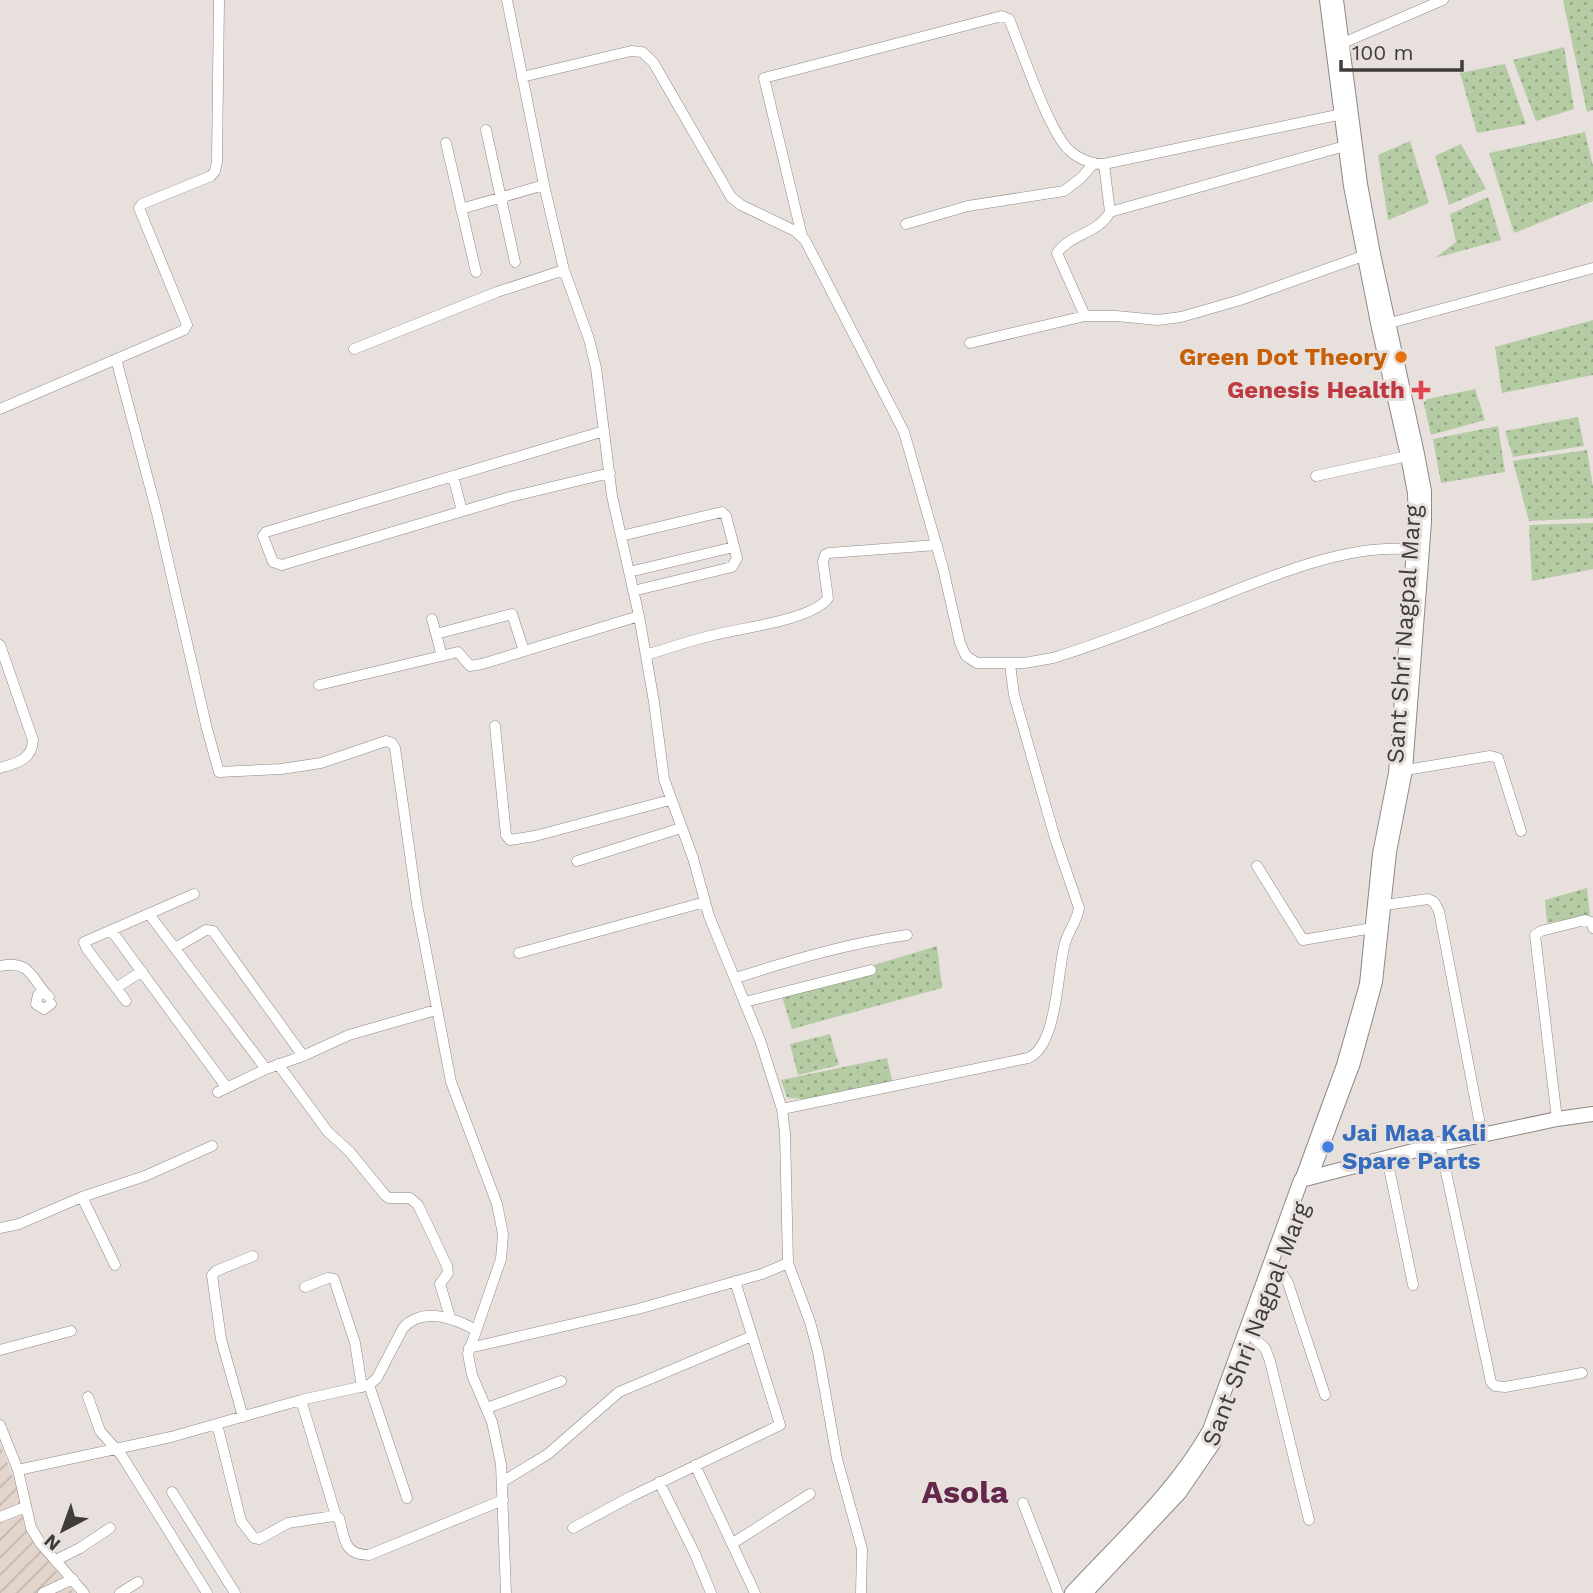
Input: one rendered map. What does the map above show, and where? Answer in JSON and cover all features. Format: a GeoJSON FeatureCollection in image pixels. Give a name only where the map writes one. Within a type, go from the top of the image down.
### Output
{"type":"FeatureCollection","features":[{"type":"Feature","properties":{"kind":"main road","name":"Sant Shri Nagpal Marg"},"geometry":{"type":"LineString","coordinates":[[1306,1179],[1440,1144],[1593,1114]]}},
{"type":"Feature","properties":{"kind":"main road","name":"Sant Shri Nagpal Marg"},"geometry":{"type":"LineString","coordinates":[[1086,1593],[1179,1493],[1206,1458],[1218,1436],[1279,1268],[1306,1179]]}},
{"type":"Feature","properties":{"kind":"main road","name":"Sant Shri Nagpal Marg"},"geometry":{"type":"LineString","coordinates":[[1072,1593],[1183,1472],[1210,1430],[1306,1179]]}},
{"type":"Feature","properties":{"kind":"street"},"geometry":{"type":"LineString","coordinates":[[0,410],[184,330],[187,326],[139,208],[142,204],[211,177],[215,171],[218,160],[219,0]]}},
{"type":"Feature","properties":{"kind":"street"},"geometry":{"type":"LineString","coordinates":[[507,0],[564,270],[593,355],[612,496],[639,616],[662,768],[670,800],[705,902],[760,1040],[782,1109],[786,1133],[788,1263],[815,1342],[837,1459],[862,1549],[861,1593]]}},
{"type":"Feature","properties":{"kind":"street"},"geometry":{"type":"LineString","coordinates":[[1343,43],[1443,0]]}},
{"type":"Feature","properties":{"kind":"street","name":"Sant Shri Nagpal Marg"},"geometry":{"type":"LineString","coordinates":[[1337,1],[1361,184],[1414,493],[1418,550],[1406,770],[1390,852],[1385,905],[1377,927]]}},
{"type":"Feature","properties":{"kind":"street","name":"Sant Shri Nagpal Marg"},"geometry":{"type":"LineString","coordinates":[[1306,1179],[1354,1063],[1377,982],[1379,854],[1395,773],[1425,491],[1387,330],[1363,256],[1345,146],[1337,1]]}},
{"type":"Feature","properties":{"kind":"street"},"geometry":{"type":"LineString","coordinates":[[1099,164],[1081,158],[1065,146],[1051,121],[1009,19],[1002,16],[764,78],[802,237],[840,305],[904,432],[937,545],[965,656],[977,663],[1010,664],[1053,658],[1323,560],[1380,549],[1418,550]]}},
{"type":"Feature","properties":{"kind":"street"},"geometry":{"type":"LineString","coordinates":[[523,77],[631,51],[642,52],[653,62],[731,197],[802,237]]}},
{"type":"Feature","properties":{"kind":"street"},"geometry":{"type":"LineString","coordinates":[[906,224],[968,206],[1064,191],[1099,164],[1342,114]]}},
{"type":"Feature","properties":{"kind":"street"},"geometry":{"type":"LineString","coordinates":[[486,130],[515,262]]}},
{"type":"Feature","properties":{"kind":"street"},"geometry":{"type":"LineString","coordinates":[[446,143],[476,272]]}},
{"type":"Feature","properties":{"kind":"street"},"geometry":{"type":"LineString","coordinates":[[1085,316],[1057,253],[1065,244],[1097,226],[1110,212],[1345,146]]}},
{"type":"Feature","properties":{"kind":"street"},"geometry":{"type":"LineString","coordinates":[[1099,164],[1110,212]]}},
{"type":"Feature","properties":{"kind":"street"},"geometry":{"type":"LineString","coordinates":[[461,209],[544,185]]}},
{"type":"Feature","properties":{"kind":"street"},"geometry":{"type":"LineString","coordinates":[[970,343],[1085,316],[1107,315],[1158,320],[1181,317],[1240,300],[1363,256]]}},
{"type":"Feature","properties":{"kind":"street"},"geometry":{"type":"LineString","coordinates":[[1387,330],[1593,268]]}},
{"type":"Feature","properties":{"kind":"street"},"geometry":{"type":"LineString","coordinates":[[354,349],[497,292],[564,270]]}},
{"type":"Feature","properties":{"kind":"street"},"geometry":{"type":"LineString","coordinates":[[116,359],[157,513],[219,772],[281,769],[321,763],[386,741],[392,743],[395,748],[417,904],[454,1092],[497,1204],[502,1224],[501,1259],[469,1348],[469,1361],[472,1375],[487,1408],[501,1464],[506,1593]]}},
{"type":"Feature","properties":{"kind":"street"},"geometry":{"type":"LineString","coordinates":[[604,431],[266,532],[263,536],[273,562],[282,565],[462,511],[610,473]]}},
{"type":"Feature","properties":{"kind":"street"},"geometry":{"type":"LineString","coordinates":[[1316,476],[1407,456]]}},
{"type":"Feature","properties":{"kind":"street"},"geometry":{"type":"LineString","coordinates":[[453,476],[462,511]]}},
{"type":"Feature","properties":{"kind":"street"},"geometry":{"type":"LineString","coordinates":[[621,536],[722,512],[726,516],[737,558],[732,566],[634,591]]}},
{"type":"Feature","properties":{"kind":"street"},"geometry":{"type":"LineString","coordinates":[[646,655],[716,634],[769,624],[820,606],[828,598],[823,562],[825,555],[829,553],[937,545]]}},
{"type":"Feature","properties":{"kind":"street"},"geometry":{"type":"LineString","coordinates":[[629,572],[734,547]]}},
{"type":"Feature","properties":{"kind":"street"},"geometry":{"type":"LineString","coordinates":[[436,634],[512,614],[524,651]]}},
{"type":"Feature","properties":{"kind":"street"},"geometry":{"type":"LineString","coordinates":[[319,685],[458,652],[473,666],[639,616]]}},
{"type":"Feature","properties":{"kind":"street"},"geometry":{"type":"LineString","coordinates":[[432,619],[442,656]]}},
{"type":"Feature","properties":{"kind":"street"},"geometry":{"type":"LineString","coordinates":[[0,645],[33,740],[31,751],[25,759],[0,768]]}},
{"type":"Feature","properties":{"kind":"street"},"geometry":{"type":"LineString","coordinates":[[782,1109],[1028,1058],[1036,1054],[1041,1047],[1051,1020],[1065,943],[1079,908],[1055,838],[1017,707],[1010,664]]}},
{"type":"Feature","properties":{"kind":"street"},"geometry":{"type":"LineString","coordinates":[[495,726],[506,835],[510,840],[535,836],[670,800]]}},
{"type":"Feature","properties":{"kind":"street"},"geometry":{"type":"LineString","coordinates":[[1406,770],[1490,756],[1498,758],[1521,831]]}},
{"type":"Feature","properties":{"kind":"street"},"geometry":{"type":"LineString","coordinates":[[577,861],[681,828]]}},
{"type":"Feature","properties":{"kind":"street"},"geometry":{"type":"LineString","coordinates":[[1257,866],[1303,940],[1377,927]]}},
{"type":"Feature","properties":{"kind":"street"},"geometry":{"type":"LineString","coordinates":[[126,1001],[84,944],[194,894]]}},
{"type":"Feature","properties":{"kind":"street"},"geometry":{"type":"LineString","coordinates":[[1385,905],[1428,899],[1434,902],[1439,911],[1482,1135]]}},
{"type":"Feature","properties":{"kind":"street"},"geometry":{"type":"LineString","coordinates":[[519,953],[705,902]]}},
{"type":"Feature","properties":{"kind":"street"},"geometry":{"type":"LineString","coordinates":[[149,914],[266,1069]]}},
{"type":"Feature","properties":{"kind":"street"},"geometry":{"type":"LineString","coordinates":[[1557,1119],[1536,934],[1541,930],[1585,920],[1591,922],[1593,928]]}},
{"type":"Feature","properties":{"kind":"street"},"geometry":{"type":"LineString","coordinates":[[111,930],[142,971],[222,1090],[349,1035],[436,1010]]}},
{"type":"Feature","properties":{"kind":"street"},"geometry":{"type":"LineString","coordinates":[[175,948],[206,930],[213,931],[303,1056]]}},
{"type":"Feature","properties":{"kind":"street"},"geometry":{"type":"LineString","coordinates":[[736,978],[843,948],[907,936]]}},
{"type":"Feature","properties":{"kind":"street"},"geometry":{"type":"LineString","coordinates":[[0,966],[10,964],[22,967],[36,977],[48,998]]}},
{"type":"Feature","properties":{"kind":"street"},"geometry":{"type":"LineString","coordinates":[[745,1002],[872,970]]}},
{"type":"Feature","properties":{"kind":"street"},"geometry":{"type":"LineString","coordinates":[[116,988],[142,971]]}},
{"type":"Feature","properties":{"kind":"street"},"geometry":{"type":"LineString","coordinates":[[278,1064],[328,1132],[349,1152],[385,1195],[389,1198],[410,1198],[418,1205],[447,1266],[448,1273],[440,1284],[450,1317]]}},
{"type":"Feature","properties":{"kind":"street"},"geometry":{"type":"LineString","coordinates":[[1440,1144],[1491,1382],[1495,1386],[1505,1387],[1582,1373]]}},
{"type":"Feature","properties":{"kind":"street"},"geometry":{"type":"LineString","coordinates":[[0,1228],[19,1224],[82,1197],[145,1176],[212,1146]]}},
{"type":"Feature","properties":{"kind":"street"},"geometry":{"type":"LineString","coordinates":[[1387,1158],[1413,1285]]}},
{"type":"Feature","properties":{"kind":"street"},"geometry":{"type":"LineString","coordinates":[[82,1197],[115,1265]]}},
{"type":"Feature","properties":{"kind":"street"},"geometry":{"type":"LineString","coordinates":[[243,1417],[221,1339],[212,1275],[253,1256]]}},
{"type":"Feature","properties":{"kind":"street"},"geometry":{"type":"LineString","coordinates":[[469,1348],[639,1309],[762,1274],[788,1263]]}},
{"type":"Feature","properties":{"kind":"street"},"geometry":{"type":"LineString","coordinates":[[1279,1268],[1288,1283],[1325,1395]]}},
{"type":"Feature","properties":{"kind":"street"},"geometry":{"type":"LineString","coordinates":[[305,1287],[332,1277],[335,1282],[355,1343],[365,1386],[407,1498]]}},
{"type":"Feature","properties":{"kind":"street"},"geometry":{"type":"LineString","coordinates":[[573,1528],[659,1482],[780,1425],[734,1281]]}},
{"type":"Feature","properties":{"kind":"street"},"geometry":{"type":"LineString","coordinates":[[18,1470],[116,1449],[365,1386],[377,1378],[407,1324],[430,1316],[450,1317],[476,1330]]}},
{"type":"Feature","properties":{"kind":"street"},"geometry":{"type":"LineString","coordinates":[[0,1350],[71,1331]]}},
{"type":"Feature","properties":{"kind":"street"},"geometry":{"type":"LineString","coordinates":[[502,1482],[548,1454],[619,1392],[752,1336]]}},
{"type":"Feature","properties":{"kind":"street"},"geometry":{"type":"LineString","coordinates":[[1254,1338],[1265,1348],[1270,1360],[1309,1520]]}},
{"type":"Feature","properties":{"kind":"street"},"geometry":{"type":"LineString","coordinates":[[487,1408],[561,1381]]}},
{"type":"Feature","properties":{"kind":"street"},"geometry":{"type":"LineString","coordinates":[[88,1397],[100,1430],[116,1449],[207,1593]]}},
{"type":"Feature","properties":{"kind":"street"},"geometry":{"type":"LineString","coordinates":[[301,1401],[336,1516],[349,1550],[356,1554],[369,1555],[503,1500]]}},
{"type":"Feature","properties":{"kind":"street"},"geometry":{"type":"LineString","coordinates":[[217,1424],[241,1521],[254,1538],[259,1539],[292,1522],[336,1516]]}},
{"type":"Feature","properties":{"kind":"street"},"geometry":{"type":"LineString","coordinates":[[0,1425],[18,1470],[31,1528],[84,1593]]}},
{"type":"Feature","properties":{"kind":"street"},"geometry":{"type":"LineString","coordinates":[[695,1465],[755,1593]]}},
{"type":"Feature","properties":{"kind":"street"},"geometry":{"type":"LineString","coordinates":[[659,1482],[695,1553],[711,1593]]}},
{"type":"Feature","properties":{"kind":"street"},"geometry":{"type":"LineString","coordinates":[[172,1492],[234,1593]]}},
{"type":"Feature","properties":{"kind":"street"},"geometry":{"type":"LineString","coordinates":[[733,1543],[810,1494]]}},
{"type":"Feature","properties":{"kind":"street"},"geometry":{"type":"LineString","coordinates":[[1023,1503],[1058,1593]]}},
{"type":"Feature","properties":{"kind":"street"},"geometry":{"type":"LineString","coordinates":[[0,1517],[25,1507]]}},
{"type":"Feature","properties":{"kind":"street"},"geometry":{"type":"LineString","coordinates":[[55,1560],[80,1548],[110,1528]]}},
{"type":"Feature","properties":{"kind":"street"},"geometry":{"type":"LineString","coordinates":[[43,1593],[74,1579]]}},
{"type":"Feature","properties":{"kind":"street"},"geometry":{"type":"LineString","coordinates":[[120,1593],[138,1582]]}},
{"type":"Feature","properties":{"kind":"shaded area"},"geometry":{"type":"Polygon","coordinates":[[[0,1443],[18,1491],[24,1524],[49,1562],[75,1593],[0,1593],[0,1443]]]}},
{"type":"Feature","properties":{"kind":"green space"},"geometry":{"type":"Polygon","coordinates":[[[1563,0],[1593,0],[1593,110],[1587,112],[1563,0]]]}},
{"type":"Feature","properties":{"kind":"green space"},"geometry":{"type":"Polygon","coordinates":[[[1564,47],[1574,109],[1536,121],[1513,60],[1564,47]]]}},
{"type":"Feature","properties":{"kind":"green space"},"geometry":{"type":"Polygon","coordinates":[[[1505,64],[1526,124],[1477,133],[1460,73],[1505,64]]]}},
{"type":"Feature","properties":{"kind":"green space"},"geometry":{"type":"Polygon","coordinates":[[[1585,132],[1593,166],[1593,201],[1514,233],[1489,153],[1585,132]]]}},
{"type":"Feature","properties":{"kind":"green space"},"geometry":{"type":"Polygon","coordinates":[[[1410,141],[1429,203],[1388,220],[1378,155],[1410,141]]]}},
{"type":"Feature","properties":{"kind":"green space"},"geometry":{"type":"Polygon","coordinates":[[[1461,144],[1486,189],[1449,205],[1435,156],[1461,144]]]}},
{"type":"Feature","properties":{"kind":"green space"},"geometry":{"type":"Polygon","coordinates":[[[1488,197],[1501,240],[1435,258],[1456,242],[1450,214],[1488,197]]]}},
{"type":"Feature","properties":{"kind":"green space"},"geometry":{"type":"Polygon","coordinates":[[[1593,320],[1593,375],[1502,393],[1495,347],[1593,320]]]}},
{"type":"Feature","properties":{"kind":"green space"},"geometry":{"type":"Polygon","coordinates":[[[1475,389],[1485,420],[1431,435],[1423,400],[1475,389]]]}},
{"type":"Feature","properties":{"kind":"green space"},"geometry":{"type":"Polygon","coordinates":[[[1578,417],[1584,446],[1513,457],[1505,431],[1578,417]]]}},
{"type":"Feature","properties":{"kind":"green space"},"geometry":{"type":"Polygon","coordinates":[[[1498,426],[1505,472],[1441,483],[1433,439],[1498,426]]]}},
{"type":"Feature","properties":{"kind":"green space"},"geometry":{"type":"Polygon","coordinates":[[[1587,450],[1593,487],[1593,518],[1529,521],[1513,461],[1587,450]]]}},
{"type":"Feature","properties":{"kind":"green space"},"geometry":{"type":"Polygon","coordinates":[[[1593,523],[1593,569],[1532,581],[1529,525],[1593,523]]]}},
{"type":"Feature","properties":{"kind":"green space"},"geometry":{"type":"Polygon","coordinates":[[[1587,888],[1590,915],[1547,923],[1545,900],[1587,888]]]}},
{"type":"Feature","properties":{"kind":"green space"},"geometry":{"type":"Polygon","coordinates":[[[937,946],[942,988],[792,1029],[781,993],[937,946]]]}},
{"type":"Feature","properties":{"kind":"green space"},"geometry":{"type":"Polygon","coordinates":[[[830,1034],[839,1065],[798,1075],[790,1044],[830,1034]]]}},
{"type":"Feature","properties":{"kind":"green space"},"geometry":{"type":"Polygon","coordinates":[[[887,1058],[893,1084],[854,1093],[814,1099],[787,1097],[781,1080],[887,1058]]]}},
{"type":"Feature","properties":{"kind":"place","name":"Green Dot Theory"},"geometry":{"type":"Point","coordinates":[1401,357]}},
{"type":"Feature","properties":{"kind":"place","name":"Genesis Health"},"geometry":{"type":"Point","coordinates":[1421,390]}},
{"type":"Feature","properties":{"kind":"place","name":"Jai Maa Kali Spare Parts"},"geometry":{"type":"Point","coordinates":[1328,1147]}},
{"type":"Feature","properties":{"kind":"district","name":"Asola"},"geometry":{"type":"Point","coordinates":[965,1492]}}]}
